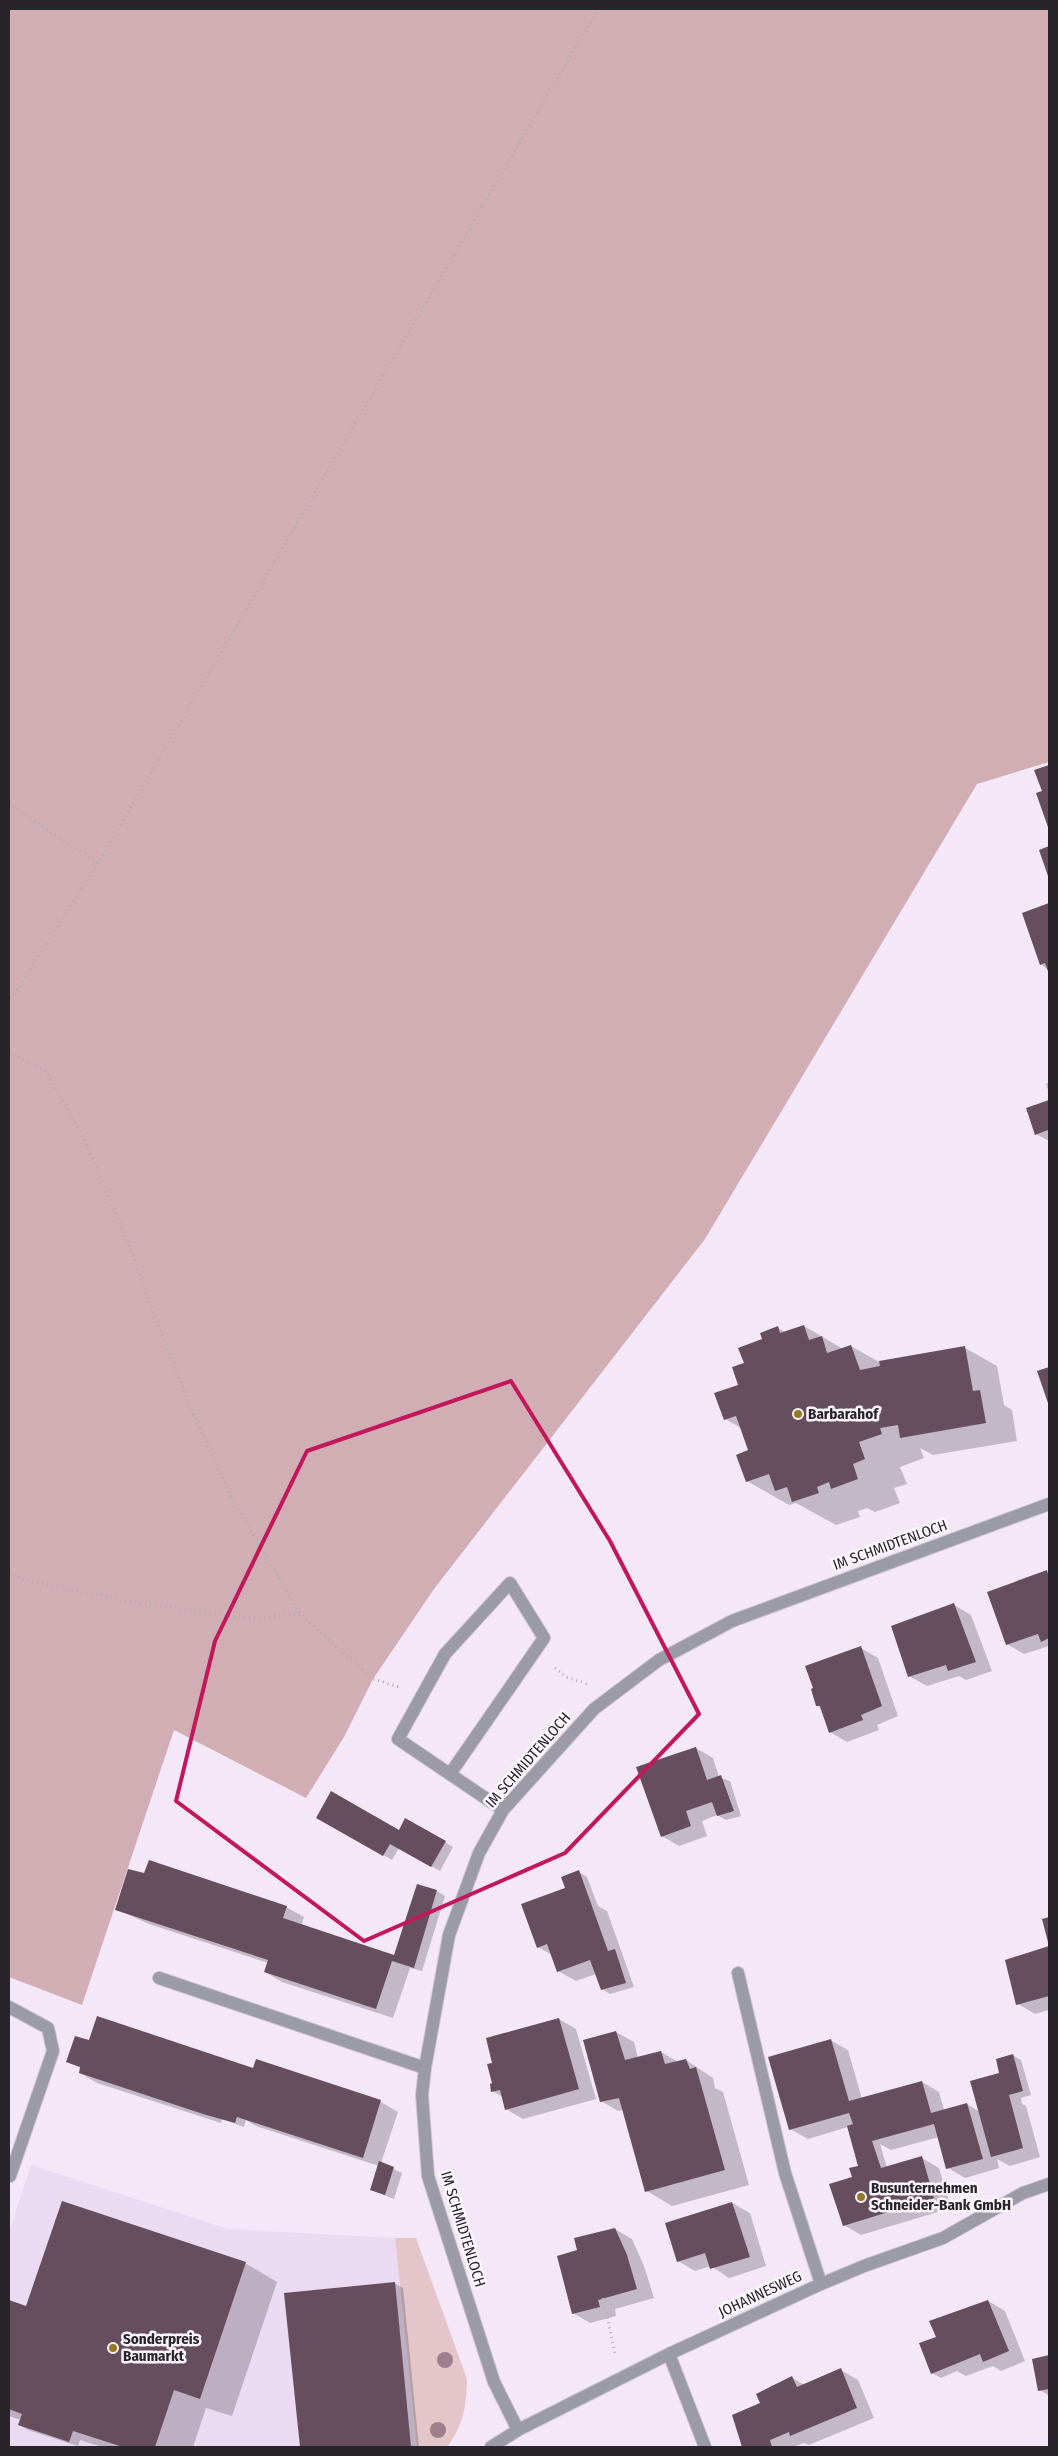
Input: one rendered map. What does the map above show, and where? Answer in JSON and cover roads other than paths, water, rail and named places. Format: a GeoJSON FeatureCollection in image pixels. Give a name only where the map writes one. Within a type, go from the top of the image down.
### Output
{"type":"FeatureCollection","features":[{"type":"Feature","properties":{"kind":"street","name":"IM SCHMIDTENLOCH"},"geometry":{"type":"LineString","coordinates":[[518,2430],[494,2382],[428,2176],[422,2095],[425,2068],[449,1935],[478,1853],[503,1810],[594,1709],[659,1660],[732,1621],[1049,1504]]}},
{"type":"Feature","properties":{"kind":"street"},"geometry":{"type":"LineString","coordinates":[[450,1774],[544,1638],[510,1583],[444,1654],[398,1739],[503,1810]]}},
{"type":"Feature","properties":{"kind":"street"},"geometry":{"type":"LineString","coordinates":[[738,1973],[785,2173],[820,2284]]}},
{"type":"Feature","properties":{"kind":"street"},"geometry":{"type":"LineString","coordinates":[[159,1978],[425,2068]]}},
{"type":"Feature","properties":{"kind":"street"},"geometry":{"type":"LineString","coordinates":[[9,2007],[48,2028],[53,2051],[10,2176]]}},
{"type":"Feature","properties":{"kind":"street","name":"JOHANNESWEG"},"geometry":{"type":"LineString","coordinates":[[491,2447],[518,2430],[669,2354],[820,2284],[943,2238],[1023,2193],[1049,2184]]}},
{"type":"Feature","properties":{"kind":"street"},"geometry":{"type":"LineString","coordinates":[[669,2354],[705,2447]]}},
{"type":"Feature","properties":{"kind":"place","name":"Barbarahof"},"geometry":{"type":"Point","coordinates":[798,1414]}},
{"type":"Feature","properties":{"kind":"place","name":"Busunternehmen Schneider-Bank GmbH"},"geometry":{"type":"Point","coordinates":[861,2197]}},
{"type":"Feature","properties":{"kind":"place","name":"Sonderpreis Baumarkt"},"geometry":{"type":"Point","coordinates":[113,2348]}}]}
